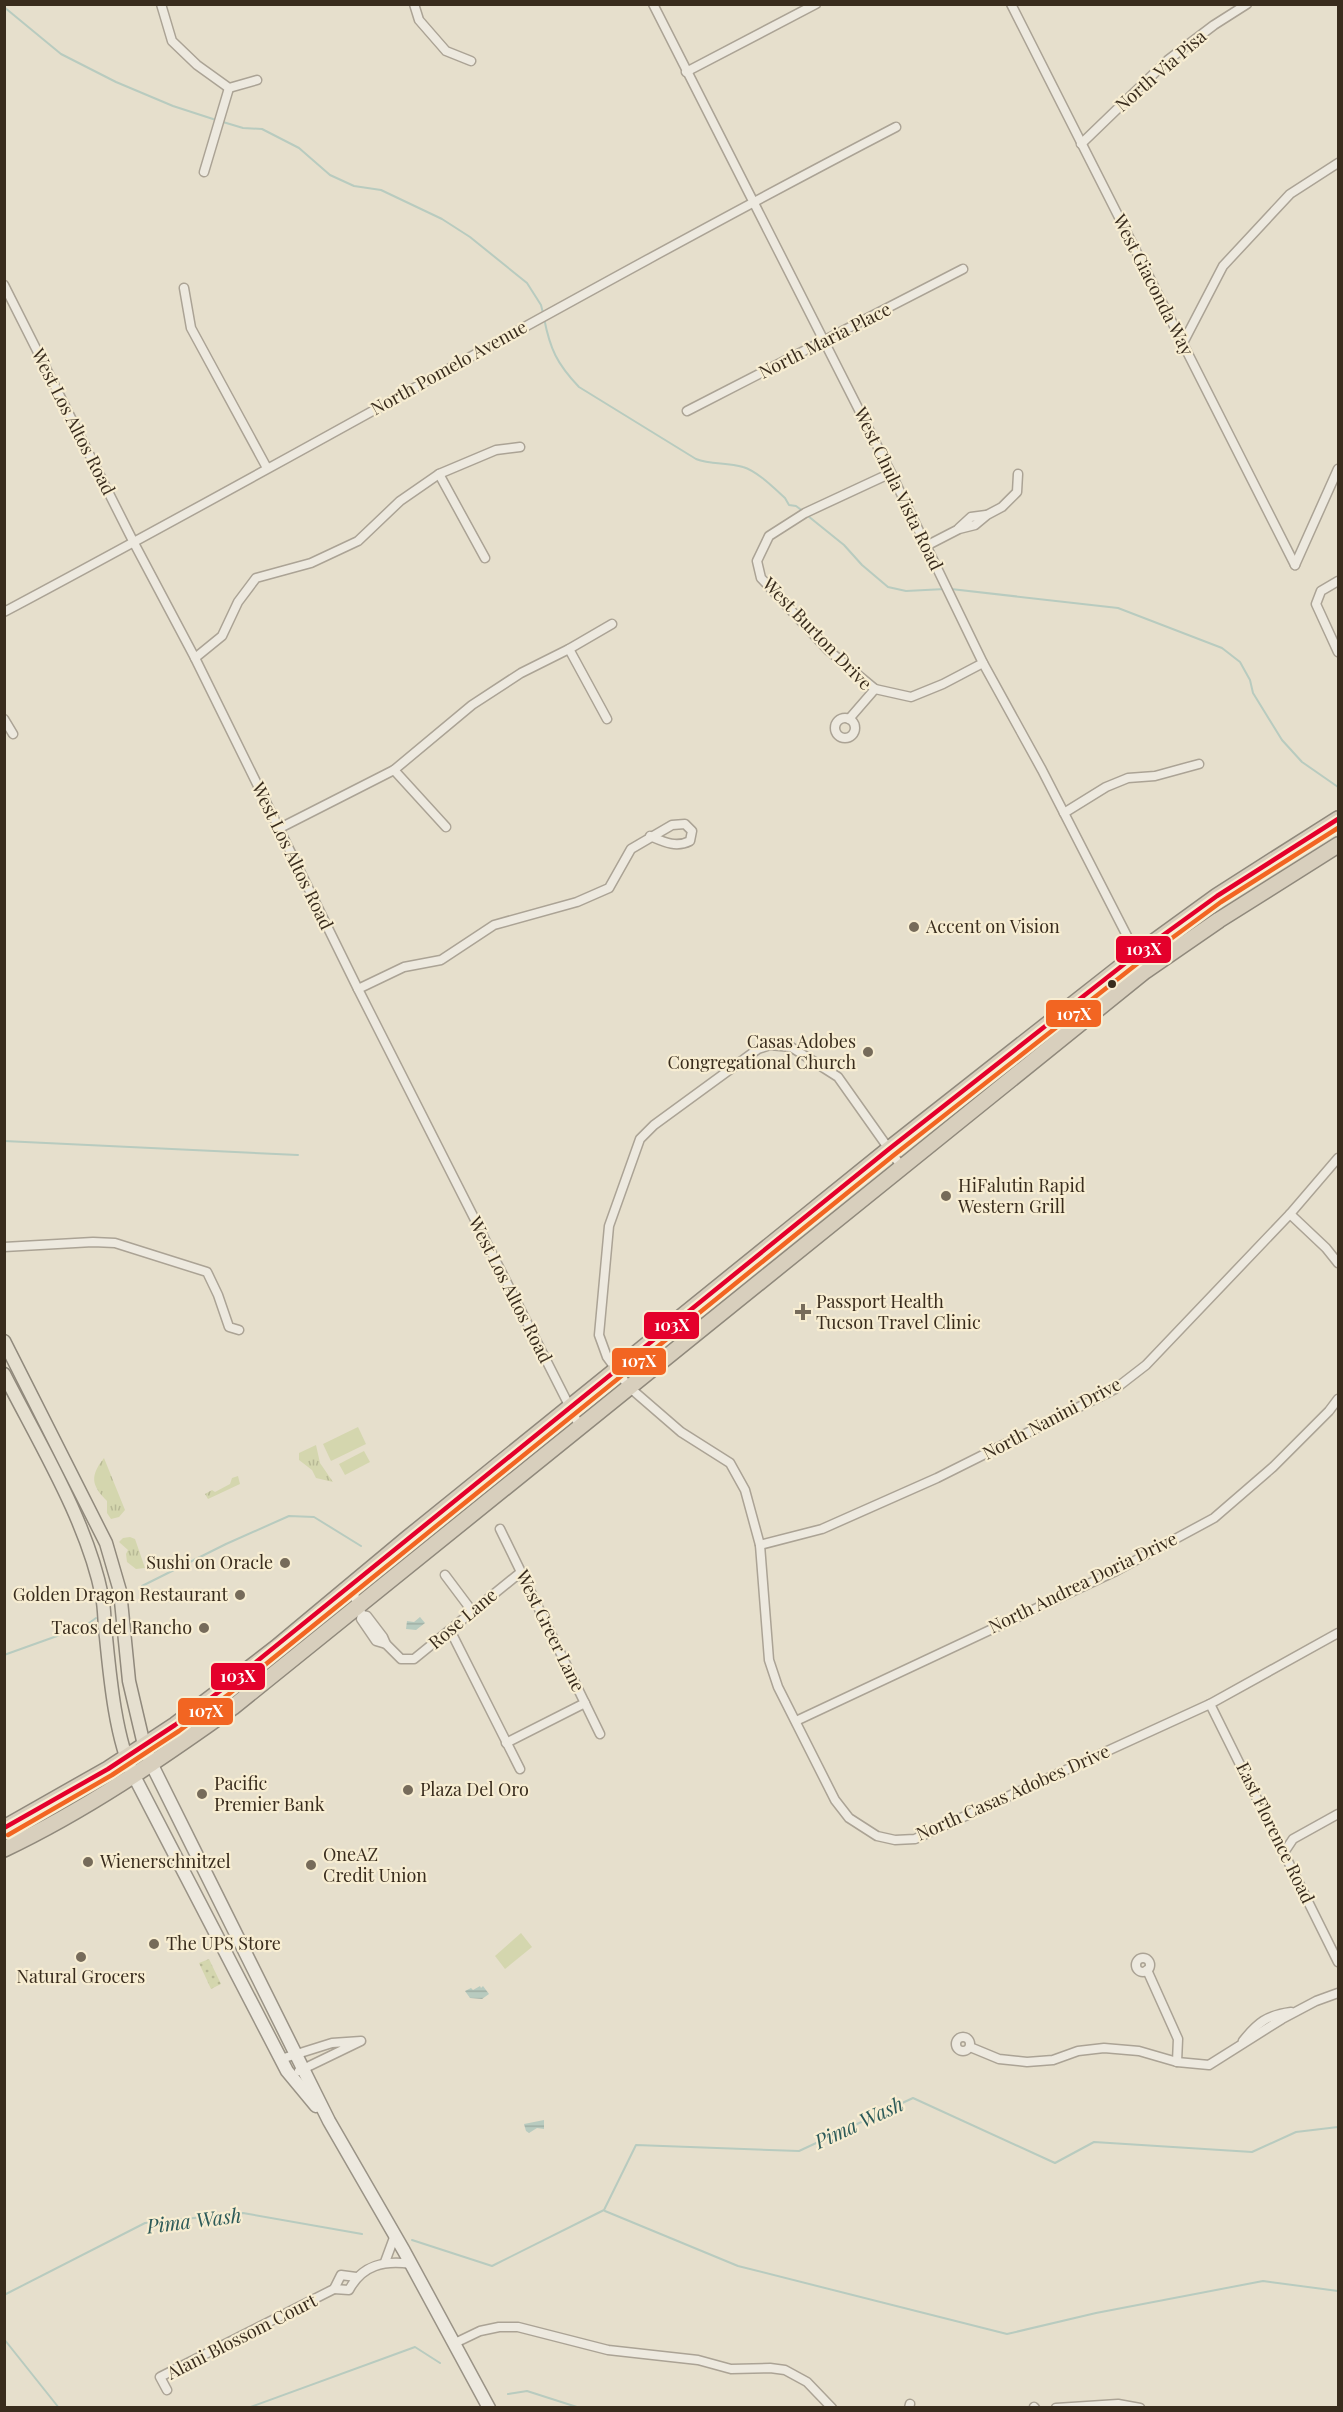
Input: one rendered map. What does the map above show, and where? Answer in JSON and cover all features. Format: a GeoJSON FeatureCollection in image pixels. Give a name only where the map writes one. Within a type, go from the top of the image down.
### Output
{"type":"FeatureCollection","features":[{"type":"Feature","properties":{"kind":"highway"},"geometry":{"type":"LineString","coordinates":[[4,1828],[125,1758],[276,1648],[408,1538],[889,1149],[1137,954],[1217,896],[1338,819]]}},
{"type":"Feature","properties":{"kind":"highway"},"geometry":{"type":"LineString","coordinates":[[4,1849],[152,1765],[233,1707],[360,1611],[629,1387],[1145,971],[1219,920],[1338,845]]}},
{"type":"Feature","properties":{"kind":"main road"},"geometry":{"type":"LineString","coordinates":[[4,1341],[106,1543],[120,1591],[129,1681],[144,1745],[152,1765],[329,2121],[395,2235],[489,2408]]}},
{"type":"Feature","properties":{"kind":"main road"},"geometry":{"type":"LineString","coordinates":[[4,1374],[51,1466],[89,1549],[103,1598],[106,1638],[125,1758],[281,2059],[291,2076],[329,2121]]}},
{"type":"Feature","properties":{"kind":"street"},"geometry":{"type":"LineString","coordinates":[[161,4],[172,41],[197,65],[229,88]]}},
{"type":"Feature","properties":{"kind":"street"},"geometry":{"type":"LineString","coordinates":[[414,4],[419,20],[446,51],[471,61]]}},
{"type":"Feature","properties":{"kind":"street","name":"West Chula Vista Road"},"geometry":{"type":"LineString","coordinates":[[653,4],[891,473],[983,663],[1064,813],[1145,971]]}},
{"type":"Feature","properties":{"kind":"street"},"geometry":{"type":"LineString","coordinates":[[687,72],[816,4]]}},
{"type":"Feature","properties":{"kind":"street","name":"West Giaconda Way"},"geometry":{"type":"LineString","coordinates":[[1011,4],[1294,565],[1338,469]]}},
{"type":"Feature","properties":{"kind":"street","name":"North Via Pisa"},"geometry":{"type":"LineString","coordinates":[[1081,144],[1168,60],[1214,25],[1247,4]]}},
{"type":"Feature","properties":{"kind":"street"},"geometry":{"type":"LineString","coordinates":[[229,88],[257,80]]}},
{"type":"Feature","properties":{"kind":"street"},"geometry":{"type":"LineString","coordinates":[[204,172],[229,88]]}},
{"type":"Feature","properties":{"kind":"street","name":"North Pomelo Avenue"},"geometry":{"type":"LineString","coordinates":[[4,612],[134,543],[752,202],[896,127]]}},
{"type":"Feature","properties":{"kind":"street"},"geometry":{"type":"LineString","coordinates":[[1183,343],[1223,266],[1290,194],[1338,163]]}},
{"type":"Feature","properties":{"kind":"street","name":"North Maria Place"},"geometry":{"type":"LineString","coordinates":[[687,411],[963,269]]}},
{"type":"Feature","properties":{"kind":"street","name":"West Los Altos Road"},"geometry":{"type":"LineString","coordinates":[[4,285],[134,543],[195,658],[358,989],[580,1427]]}},
{"type":"Feature","properties":{"kind":"street"},"geometry":{"type":"LineString","coordinates":[[184,288],[191,328],[267,468]]}},
{"type":"Feature","properties":{"kind":"street"},"geometry":{"type":"LineString","coordinates":[[195,658],[222,636],[238,603],[256,578],[311,563],[358,541],[400,501],[439,474],[496,450],[520,447]]}},
{"type":"Feature","properties":{"kind":"street","name":"West Burton Drive"},"geometry":{"type":"LineString","coordinates":[[849,719],[875,689],[828,650],[777,597],[761,578],[757,561],[769,536],[805,513],[891,473]]}},
{"type":"Feature","properties":{"kind":"street"},"geometry":{"type":"LineString","coordinates":[[439,474],[485,558]]}},
{"type":"Feature","properties":{"kind":"street"},"geometry":{"type":"LineString","coordinates":[[926,546],[958,529],[971,517],[987,515],[1002,507],[1017,492],[1018,474]]}},
{"type":"Feature","properties":{"kind":"street"},"geometry":{"type":"LineString","coordinates":[[1338,581],[1321,591],[1316,599],[1317,610],[1338,652]]}},
{"type":"Feature","properties":{"kind":"street"},"geometry":{"type":"LineString","coordinates":[[278,829],[393,770],[471,705],[521,673],[612,624]]}},
{"type":"Feature","properties":{"kind":"street"},"geometry":{"type":"LineString","coordinates":[[569,649],[607,719]]}},
{"type":"Feature","properties":{"kind":"street"},"geometry":{"type":"LineString","coordinates":[[875,689],[911,697],[943,684],[983,663]]}},
{"type":"Feature","properties":{"kind":"street"},"geometry":{"type":"LineString","coordinates":[[4,719],[12,735]]}},
{"type":"Feature","properties":{"kind":"street"},"geometry":{"type":"LineString","coordinates":[[1064,813],[1106,787],[1128,778],[1155,776],[1199,764]]}},
{"type":"Feature","properties":{"kind":"street"},"geometry":{"type":"LineString","coordinates":[[393,770],[446,827]]}},
{"type":"Feature","properties":{"kind":"street"},"geometry":{"type":"LineString","coordinates":[[358,989],[404,967],[441,960],[494,925],[577,902],[609,888],[631,849],[650,836]]}},
{"type":"Feature","properties":{"kind":"street","name":"North Casas Adobes Drive"},"geometry":{"type":"LineString","coordinates":[[901,1166],[838,1077],[791,1047],[781,1045],[758,1048],[654,1125],[640,1139],[609,1227],[599,1335],[607,1357],[629,1387],[681,1432],[730,1463],[744,1491],[760,1545],[769,1660],[778,1687],[835,1800],[849,1818],[877,1836],[915,1839],[1210,1704],[1338,1634]]}},
{"type":"Feature","properties":{"kind":"street","name":"North Nanini Drive"},"geometry":{"type":"LineString","coordinates":[[760,1545],[822,1529],[945,1474],[1115,1389],[1146,1365],[1290,1214],[1338,1158]]}},
{"type":"Feature","properties":{"kind":"street"},"geometry":{"type":"LineString","coordinates":[[1290,1214],[1326,1248],[1338,1263]]}},
{"type":"Feature","properties":{"kind":"street"},"geometry":{"type":"LineString","coordinates":[[4,1247],[115,1243],[207,1272],[229,1327],[239,1330]]}},
{"type":"Feature","properties":{"kind":"street","name":"North Andrea Doria Drive"},"geometry":{"type":"LineString","coordinates":[[796,1721],[1116,1571],[1214,1518],[1273,1467],[1338,1399]]}},
{"type":"Feature","properties":{"kind":"street","name":"West Greer Lane"},"geometry":{"type":"LineString","coordinates":[[500,1529],[600,1734]]}},
{"type":"Feature","properties":{"kind":"street","name":"Rose Lane"},"geometry":{"type":"LineString","coordinates":[[360,1611],[361,1619],[376,1641],[386,1644],[396,1657],[408,1661],[420,1656],[521,1572]]}},
{"type":"Feature","properties":{"kind":"street"},"geometry":{"type":"LineString","coordinates":[[445,1575],[472,1611]]}},
{"type":"Feature","properties":{"kind":"street"},"geometry":{"type":"LineString","coordinates":[[351,1587],[360,1611]]}},
{"type":"Feature","properties":{"kind":"street"},"geometry":{"type":"LineString","coordinates":[[450,1629],[520,1769]]}},
{"type":"Feature","properties":{"kind":"street"},"geometry":{"type":"LineString","coordinates":[[507,1743],[585,1703]]}},
{"type":"Feature","properties":{"kind":"street","name":"East Florence Road"},"geometry":{"type":"LineString","coordinates":[[1210,1704],[1285,1851],[1338,1962]]}},
{"type":"Feature","properties":{"kind":"street"},"geometry":{"type":"LineString","coordinates":[[1285,1851],[1293,1839],[1338,1814]]}},
{"type":"Feature","properties":{"kind":"street"},"geometry":{"type":"LineString","coordinates":[[1147,1970],[1178,2039],[1177,2062]]}},
{"type":"Feature","properties":{"kind":"street"},"geometry":{"type":"LineString","coordinates":[[970,2047],[999,2060],[1027,2062],[1053,2060],[1078,2051],[1104,2048],[1139,2051],[1177,2062],[1209,2065],[1239,2046],[1257,2023],[1280,2013],[1299,2010],[1338,1992]]}},
{"type":"Feature","properties":{"kind":"street"},"geometry":{"type":"LineString","coordinates":[[281,2059],[332,2043],[362,2041],[291,2076]]}},
{"type":"Feature","properties":{"kind":"street"},"geometry":{"type":"LineString","coordinates":[[395,2235],[385,2262],[411,2264]]}},
{"type":"Feature","properties":{"kind":"street","name":"Alani Blossom Court"},"geometry":{"type":"LineString","coordinates":[[167,2390],[160,2377],[268,2320],[294,2311],[334,2289],[349,2290],[356,2277],[385,2262]]}},
{"type":"Feature","properties":{"kind":"street","name":"Alani Blossom Court"},"geometry":{"type":"LineString","coordinates":[[334,2289],[341,2275],[356,2277]]}},
{"type":"Feature","properties":{"kind":"street"},"geometry":{"type":"LineString","coordinates":[[455,2343],[480,2331],[499,2326],[518,2327],[619,2352],[698,2360],[731,2369],[785,2370],[807,2382],[832,2408]]}},
{"type":"Feature","properties":{"kind":"street"},"geometry":{"type":"LineString","coordinates":[[1056,2408],[1118,2404],[1140,2408]]}},
{"type":"Feature","properties":{"kind":"green space"},"geometry":{"type":"Polygon","coordinates":[[[358,1427],[366,1444],[331,1461],[323,1444],[358,1427]]]}},
{"type":"Feature","properties":{"kind":"green space"},"geometry":{"type":"Polygon","coordinates":[[[316,1445],[320,1463],[333,1482],[316,1478],[312,1470],[299,1460],[299,1453],[316,1445]]]}},
{"type":"Feature","properties":{"kind":"green space"},"geometry":{"type":"Polygon","coordinates":[[[364,1451],[370,1462],[345,1475],[339,1464],[364,1451]]]}},
{"type":"Feature","properties":{"kind":"green space"},"geometry":{"type":"Polygon","coordinates":[[[104,1458],[125,1510],[119,1517],[111,1519],[107,1513],[107,1501],[98,1490],[94,1480],[96,1470],[104,1458]]]}},
{"type":"Feature","properties":{"kind":"green space"},"geometry":{"type":"Polygon","coordinates":[[[238,1476],[240,1484],[208,1499],[205,1494],[212,1490],[215,1492],[230,1484],[232,1478],[238,1476]]]}},
{"type":"Feature","properties":{"kind":"green space"},"geometry":{"type":"Polygon","coordinates":[[[123,1538],[135,1539],[145,1568],[136,1569],[127,1562],[128,1550],[119,1542],[123,1538]]]}},
{"type":"Feature","properties":{"kind":"green space"},"geometry":{"type":"Polygon","coordinates":[[[521,1933],[532,1947],[505,1969],[495,1956],[521,1933]]]}},
{"type":"Feature","properties":{"kind":"green space"},"geometry":{"type":"Polygon","coordinates":[[[209,1959],[221,1984],[211,1989],[199,1963],[209,1959]]]}},
{"type":"Feature","properties":{"kind":"shaded area"},"geometry":{"type":"Polygon","coordinates":[[[420,1617],[425,1623],[416,1630],[406,1629],[407,1621],[414,1622],[420,1617]]]}},
{"type":"Feature","properties":{"kind":"shaded area"},"geometry":{"type":"Polygon","coordinates":[[[480,1986],[481,1988],[483,1986],[489,1994],[482,1999],[470,1998],[465,1991],[471,1988],[473,1990],[480,1986]]]}},
{"type":"Feature","properties":{"kind":"shaded area"},"geometry":{"type":"Polygon","coordinates":[[[544,2120],[544,2129],[537,2128],[529,2133],[526,2131],[524,2124],[544,2120]]]}},
{"type":"Feature","properties":{"kind":"waterway"},"geometry":{"type":"LineString","coordinates":[[4,7],[61,54],[116,82],[173,106],[213,119],[243,128],[262,129],[299,148],[330,175],[354,186],[381,190],[442,219],[470,237],[527,283],[541,305],[543,313]]}},
{"type":"Feature","properties":{"kind":"waterway"},"geometry":{"type":"LineString","coordinates":[[544,318],[556,356],[579,387],[696,459],[737,465],[754,472],[785,498],[789,505],[796,506],[804,512]]}},
{"type":"Feature","properties":{"kind":"waterway"},"geometry":{"type":"LineString","coordinates":[[808,516],[844,545],[862,565],[888,587],[906,591],[945,589]]}},
{"type":"Feature","properties":{"kind":"waterway"},"geometry":{"type":"LineString","coordinates":[[951,589],[1118,608],[1222,648],[1240,662],[1250,680],[1253,693],[1282,740],[1302,762],[1338,787]]}},
{"type":"Feature","properties":{"kind":"waterway"},"geometry":{"type":"LineString","coordinates":[[4,1141],[298,1155]]}},
{"type":"Feature","properties":{"kind":"waterway"},"geometry":{"type":"LineString","coordinates":[[142,1586],[226,1544],[289,1516],[314,1517],[361,1546]]}},
{"type":"Feature","properties":{"kind":"waterway"},"geometry":{"type":"LineString","coordinates":[[4,1655],[85,1626],[96,1618]]}},
{"type":"Feature","properties":{"kind":"waterway","name":"Pima Wash"},"geometry":{"type":"LineString","coordinates":[[412,2240],[492,2266],[604,2210],[636,2145],[799,2151],[913,2098],[1055,2163],[1094,2142],[1252,2152],[1296,2132],[1338,2127]]}},
{"type":"Feature","properties":{"kind":"waterway"},"geometry":{"type":"LineString","coordinates":[[605,2211],[738,2266],[1007,2334],[1096,2313],[1263,2281],[1338,2291]]}},
{"type":"Feature","properties":{"kind":"waterway","name":"Pima Wash"},"geometry":{"type":"LineString","coordinates":[[4,2295],[145,2223],[243,2213],[362,2234]]}},
{"type":"Feature","properties":{"kind":"waterway"},"geometry":{"type":"LineString","coordinates":[[4,2339],[59,2408]]}},
{"type":"Feature","properties":{"kind":"waterway"},"geometry":{"type":"LineString","coordinates":[[248,2408],[415,2347],[440,2363]]}},
{"type":"Feature","properties":{"kind":"waterway"},"geometry":{"type":"LineString","coordinates":[[508,2394],[527,2391],[580,2408]]}},
{"type":"Feature","properties":{"kind":"transit line","name":"103X"},"geometry":{"type":"LineString","coordinates":[[4,1828],[108,1769],[175,1725],[224,1688],[889,1149],[1137,954],[1217,896],[1338,819]]}},
{"type":"Feature","properties":{"kind":"transit line","name":"107X"},"geometry":{"type":"LineString","coordinates":[[8,1835],[112,1775],[179,1731],[229,1694],[894,1155],[1142,960],[1221,902],[1338,828]]}},
{"type":"Feature","properties":{"kind":"place","name":"Accent on Vision"},"geometry":{"type":"Point","coordinates":[914,927]}},
{"type":"Feature","properties":{"kind":"place","name":"Casas Adobes Congregational Church"},"geometry":{"type":"Point","coordinates":[868,1052]}},
{"type":"Feature","properties":{"kind":"place","name":"HiFalutin Rapid Western Grill"},"geometry":{"type":"Point","coordinates":[946,1196]}},
{"type":"Feature","properties":{"kind":"place","name":"Passport Health Tucson Travel Clinic"},"geometry":{"type":"Point","coordinates":[803,1312]}},
{"type":"Feature","properties":{"kind":"place","name":"Sushi on Oracle"},"geometry":{"type":"Point","coordinates":[285,1563]}},
{"type":"Feature","properties":{"kind":"place","name":"Golden Dragon Restaurant"},"geometry":{"type":"Point","coordinates":[240,1595]}},
{"type":"Feature","properties":{"kind":"place","name":"Tacos del Rancho"},"geometry":{"type":"Point","coordinates":[204,1628]}},
{"type":"Feature","properties":{"kind":"place","name":"Plaza Del Oro"},"geometry":{"type":"Point","coordinates":[408,1790]}},
{"type":"Feature","properties":{"kind":"place","name":"Pacific Premier Bank"},"geometry":{"type":"Point","coordinates":[202,1794]}},
{"type":"Feature","properties":{"kind":"place","name":"Wienerschnitzel"},"geometry":{"type":"Point","coordinates":[88,1862]}},
{"type":"Feature","properties":{"kind":"place","name":"OneAZ Credit Union"},"geometry":{"type":"Point","coordinates":[311,1865]}},
{"type":"Feature","properties":{"kind":"place","name":"The UPS Store"},"geometry":{"type":"Point","coordinates":[154,1944]}},
{"type":"Feature","properties":{"kind":"place","name":"Natural Grocers"},"geometry":{"type":"Point","coordinates":[81,1957]}}]}
